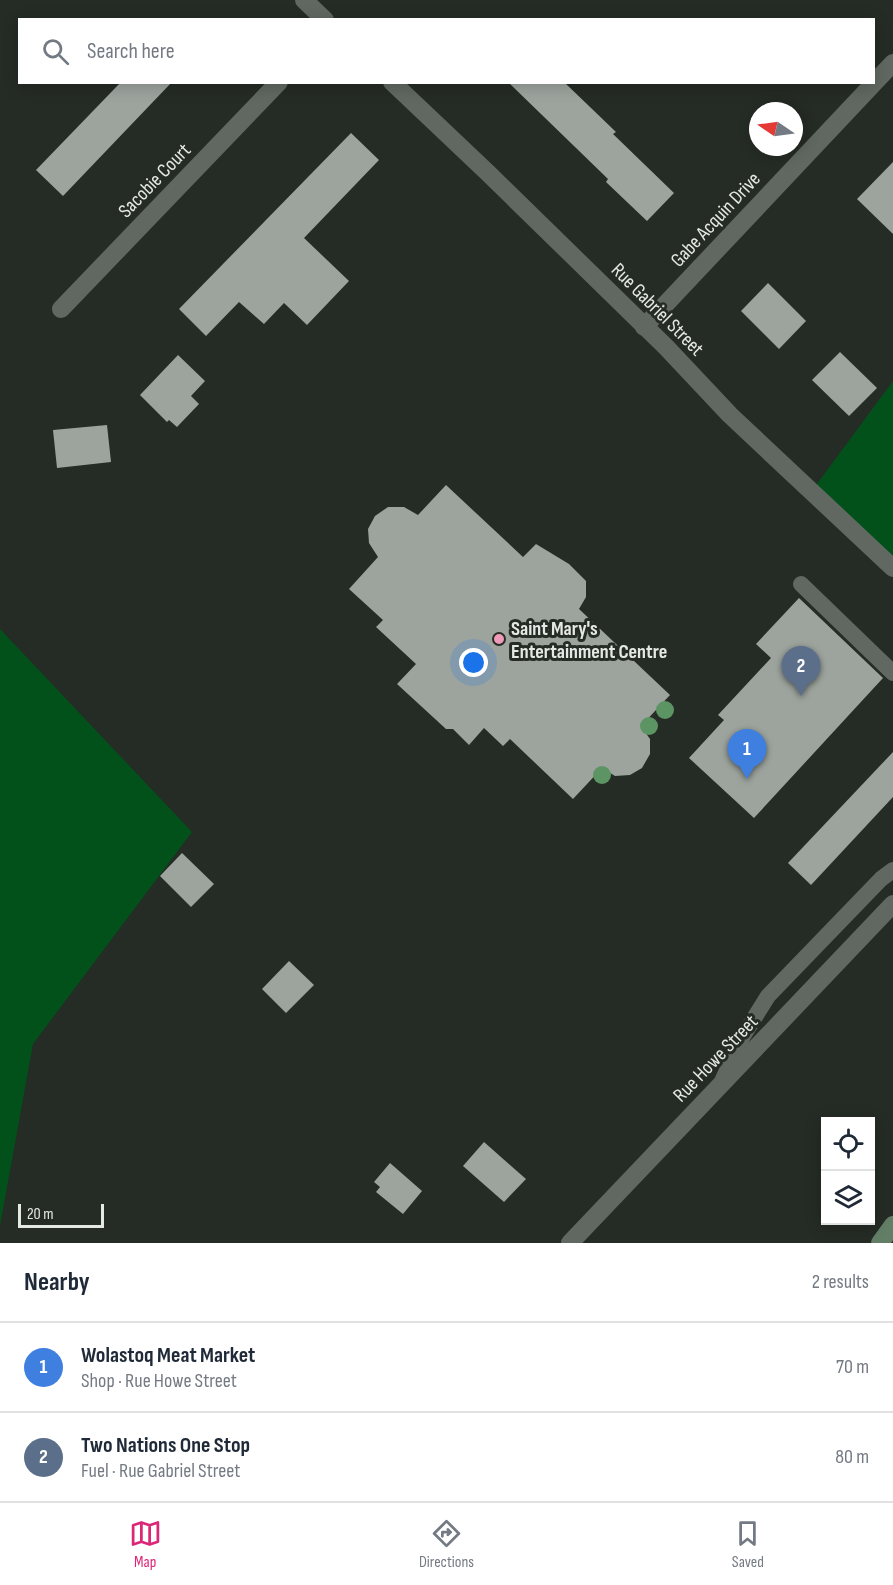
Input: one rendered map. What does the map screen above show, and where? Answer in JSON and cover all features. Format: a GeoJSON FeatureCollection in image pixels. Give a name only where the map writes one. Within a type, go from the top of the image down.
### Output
{"type":"FeatureCollection","features":[{"type":"Feature","properties":{"kind":"main road"},"geometry":{"type":"LineString","coordinates":[[880,1243],[893,1225]]}},
{"type":"Feature","properties":{"kind":"street"},"geometry":{"type":"LineString","coordinates":[[304,0],[323,18]]}},
{"type":"Feature","properties":{"kind":"street","name":"Gabe Acquin Drive"},"geometry":{"type":"LineString","coordinates":[[875,82],[893,63]]}},
{"type":"Feature","properties":{"kind":"street","name":"Sacobie Court"},"geometry":{"type":"LineString","coordinates":[[62,309],[277,84]]}},
{"type":"Feature","properties":{"kind":"street","name":"Rue Gabriel Street"},"geometry":{"type":"LineString","coordinates":[[394,84],[488,173],[730,415],[893,568]]}},
{"type":"Feature","properties":{"kind":"street","name":"Gabe Acquin Drive"},"geometry":{"type":"LineString","coordinates":[[644,327],[873,84]]}},
{"type":"Feature","properties":{"kind":"street","name":"Rue Howe Street"},"geometry":{"type":"LineString","coordinates":[[570,1243],[893,904]]}},
{"type":"Feature","properties":{"kind":"lane"},"geometry":{"type":"LineString","coordinates":[[801,584],[893,673]]}},
{"type":"Feature","properties":{"kind":"lane"},"geometry":{"type":"LineString","coordinates":[[722,1082],[742,1036],[768,996],[881,879],[893,870]]}},
{"type":"Feature","properties":{"kind":"green space"},"geometry":{"type":"Polygon","coordinates":[[[893,381],[893,568],[811,492],[893,381]]]}},
{"type":"Feature","properties":{"kind":"green space"},"geometry":{"type":"Polygon","coordinates":[[[0,629],[192,832],[33,1044],[0,1226],[0,629]]]}},
{"type":"Feature","properties":{"kind":"building"},"geometry":{"type":"Polygon","coordinates":[[[119,84],[170,84],[63,196],[36,170],[119,84]]]}},
{"type":"Feature","properties":{"kind":"building"},"geometry":{"type":"Polygon","coordinates":[[[510,84],[566,84],[616,132],[613,134],[674,193],[647,221],[606,182],[608,179],[510,84]]]}},
{"type":"Feature","properties":{"kind":"building"},"geometry":{"type":"Polygon","coordinates":[[[351,133],[379,160],[304,238],[349,281],[307,325],[284,303],[264,324],[239,302],[206,336],[179,309],[351,133]]]}},
{"type":"Feature","properties":{"kind":"building"},"geometry":{"type":"Polygon","coordinates":[[[893,162],[893,234],[857,199],[893,162]]]}},
{"type":"Feature","properties":{"kind":"building"},"geometry":{"type":"Polygon","coordinates":[[[768,283],[806,321],[779,349],[741,311],[768,283]]]}},
{"type":"Feature","properties":{"kind":"building"},"geometry":{"type":"Polygon","coordinates":[[[840,352],[877,388],[849,416],[812,380],[840,352]]]}},
{"type":"Feature","properties":{"kind":"building"},"geometry":{"type":"Polygon","coordinates":[[[178,355],[205,381],[191,396],[199,404],[177,427],[169,420],[167,422],[140,395],[178,355]]]}},
{"type":"Feature","properties":{"kind":"building"},"geometry":{"type":"Polygon","coordinates":[[[107,425],[111,462],[57,468],[53,430],[107,425]]]}},
{"type":"Feature","properties":{"kind":"building","name":"Saint Mary's Entertainment Centre"},"geometry":{"type":"Polygon","coordinates":[[[446,485],[523,557],[536,544],[569,564],[586,581],[586,597],[579,609],[670,695],[641,726],[650,739],[650,754],[642,768],[630,775],[615,776],[602,768],[573,799],[510,739],[503,746],[484,728],[469,745],[453,729],[446,729],[397,684],[416,664],[376,627],[383,620],[349,589],[378,557],[369,543],[368,529],[375,516],[388,507],[404,507],[418,515],[446,485]]]}},
{"type":"Feature","properties":{"kind":"building"},"geometry":{"type":"Polygon","coordinates":[[[799,598],[883,678],[754,818],[689,758],[724,720],[718,715],[771,658],[756,644],[799,598]]]}},
{"type":"Feature","properties":{"kind":"building"},"geometry":{"type":"Polygon","coordinates":[[[893,752],[893,797],[811,885],[788,863],[893,752]]]}},
{"type":"Feature","properties":{"kind":"building"},"geometry":{"type":"Polygon","coordinates":[[[182,853],[214,884],[191,907],[160,876],[182,853]]]}},
{"type":"Feature","properties":{"kind":"building"},"geometry":{"type":"Polygon","coordinates":[[[289,961],[314,985],[286,1013],[262,989],[289,961]]]}},
{"type":"Feature","properties":{"kind":"building"},"geometry":{"type":"Polygon","coordinates":[[[484,1142],[526,1179],[504,1202],[463,1166],[484,1142]]]}},
{"type":"Feature","properties":{"kind":"building"},"geometry":{"type":"Polygon","coordinates":[[[390,1163],[422,1191],[403,1214],[376,1192],[380,1187],[374,1182],[390,1163]]]}},
{"type":"Feature","properties":{"kind":"place","name":"Saint Mary's Entertainment Centre"},"geometry":{"type":"Point","coordinates":[499,639]}},
{"type":"Feature","properties":{"kind":"place","name":"Two Nations One Stop"},"geometry":{"type":"Point","coordinates":[801,696]}},
{"type":"Feature","properties":{"kind":"place","name":"Wolastoq Meat Market"},"geometry":{"type":"Point","coordinates":[747,779]}}]}
